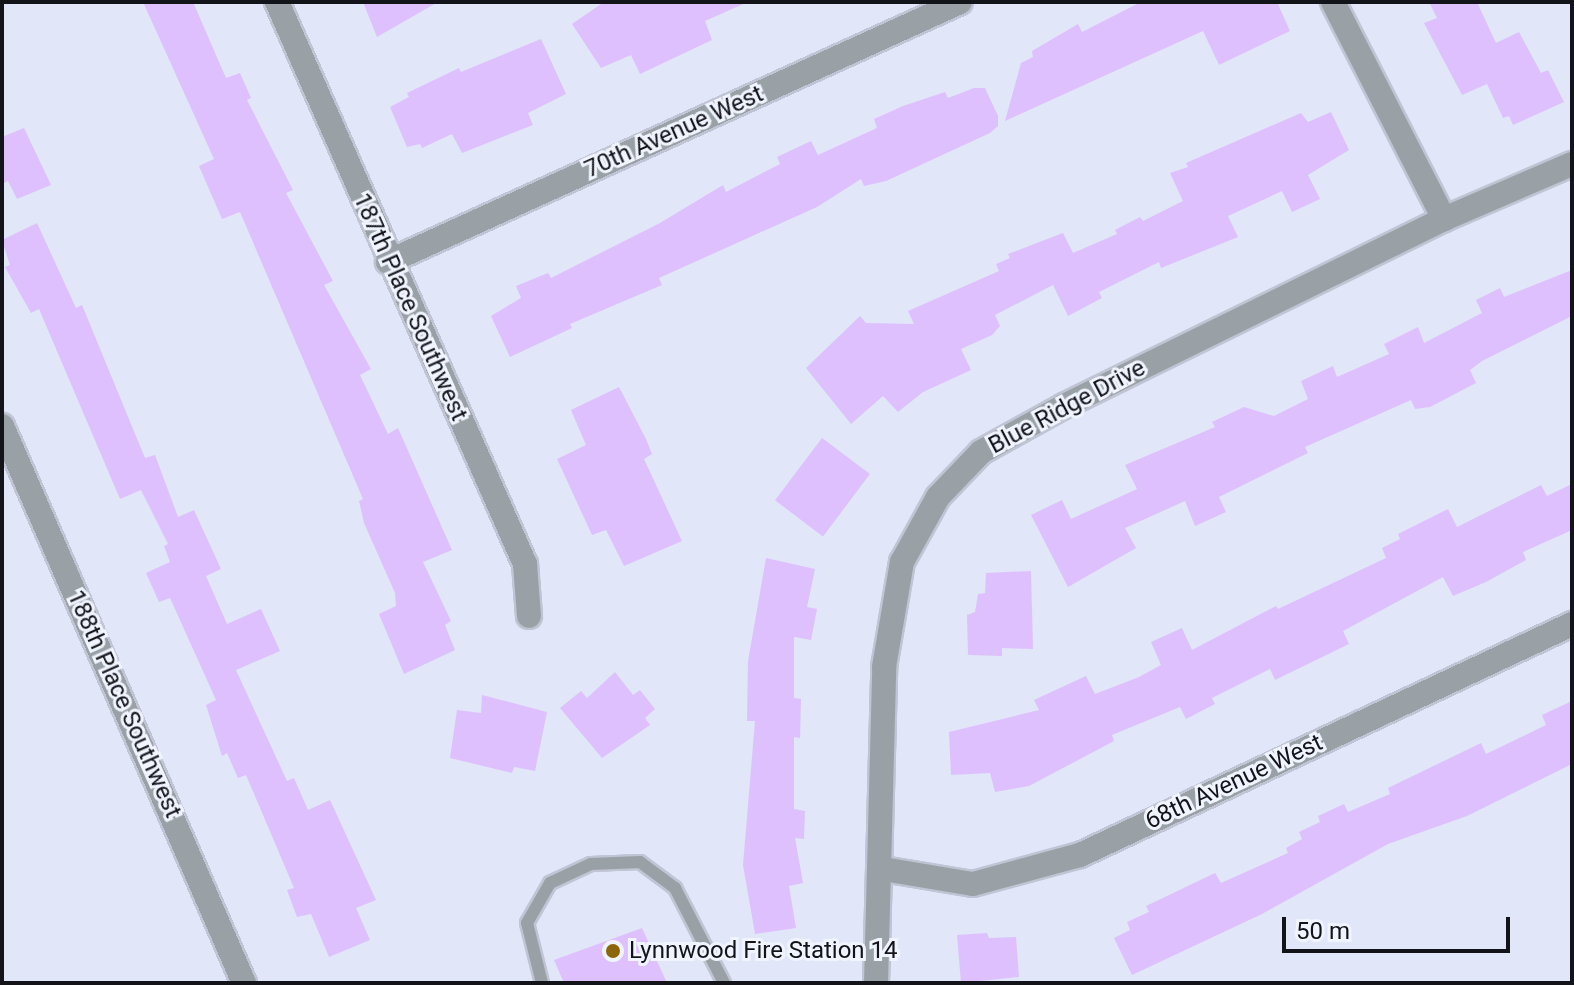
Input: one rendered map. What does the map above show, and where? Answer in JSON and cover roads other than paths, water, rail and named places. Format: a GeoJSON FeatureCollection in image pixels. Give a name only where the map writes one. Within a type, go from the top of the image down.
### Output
{"type":"FeatureCollection","features":[{"type":"Feature","properties":{"kind":"street","name":"187th Place Southwest"},"geometry":{"type":"LineString","coordinates":[[277,2],[388,262],[525,564],[529,616]]}},
{"type":"Feature","properties":{"kind":"street","name":"70th Avenue West"},"geometry":{"type":"LineString","coordinates":[[388,262],[960,2]]}},
{"type":"Feature","properties":{"kind":"street"},"geometry":{"type":"LineString","coordinates":[[1333,2],[1444,219]]}},
{"type":"Feature","properties":{"kind":"street","name":"Blue Ridge Drive"},"geometry":{"type":"LineString","coordinates":[[876,983],[883,869],[884,667],[902,562],[938,497],[981,452],[1444,219],[1572,164]]}},
{"type":"Feature","properties":{"kind":"street","name":"188th Place Southwest"},"geometry":{"type":"LineString","coordinates":[[2,426],[244,983]]}},
{"type":"Feature","properties":{"kind":"street","name":"68th Avenue West"},"geometry":{"type":"LineString","coordinates":[[883,869],[973,884],[1080,855],[1572,624]]}},
{"type":"Feature","properties":{"kind":"lane"},"geometry":{"type":"LineString","coordinates":[[542,983],[527,923],[550,883],[591,864],[640,862],[675,888],[724,983]]}},
{"type":"Feature","properties":{"kind":"place","name":"Lynnwood Fire Station 14"},"geometry":{"type":"Point","coordinates":[613,951]}}]}
